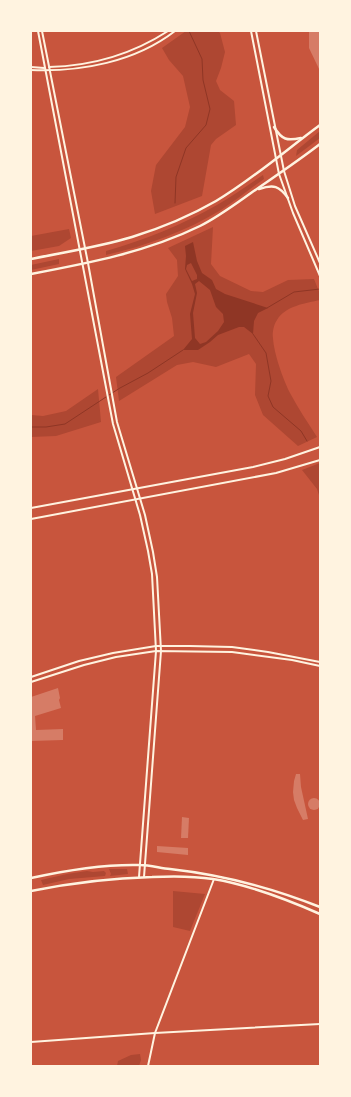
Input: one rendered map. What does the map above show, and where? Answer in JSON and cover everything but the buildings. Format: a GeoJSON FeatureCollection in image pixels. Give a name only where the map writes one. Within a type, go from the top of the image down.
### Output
{"type":"FeatureCollection","features":[{"type":"Feature","properties":{"kind":"main road"},"geometry":{"type":"LineString","coordinates":[[38,31],[110,410],[141,521],[151,569],[156,651],[139,877]]}},
{"type":"Feature","properties":{"kind":"main road"},"geometry":{"type":"LineString","coordinates":[[42,31],[88,263],[114,407],[120,435],[149,532],[155,564],[161,651],[144,877]]}},
{"type":"Feature","properties":{"kind":"main road"},"geometry":{"type":"LineString","coordinates":[[45,69],[49,67],[66,67],[106,60],[140,47],[168,31]]}},
{"type":"Feature","properties":{"kind":"main road"},"geometry":{"type":"LineString","coordinates":[[31,69],[49,70],[89,67],[119,59],[140,51],[175,31]]}},
{"type":"Feature","properties":{"kind":"main road"},"geometry":{"type":"LineString","coordinates":[[251,31],[279,174],[298,226],[320,276]]}},
{"type":"Feature","properties":{"kind":"main road"},"geometry":{"type":"LineString","coordinates":[[256,31],[284,171],[295,206],[320,263]]}},
{"type":"Feature","properties":{"kind":"main road"},"geometry":{"type":"LineString","coordinates":[[31,259],[79,250],[134,237],[194,213],[250,178],[320,125]]}},
{"type":"Feature","properties":{"kind":"main road"},"geometry":{"type":"LineString","coordinates":[[274,127],[283,138],[291,140],[304,137]]}},
{"type":"Feature","properties":{"kind":"main road"},"geometry":{"type":"LineString","coordinates":[[31,274],[88,263],[133,252],[198,227],[255,191],[320,144]]}},
{"type":"Feature","properties":{"kind":"main road"},"geometry":{"type":"LineString","coordinates":[[255,191],[266,187],[276,187],[281,189],[288,198]]}},
{"type":"Feature","properties":{"kind":"main road"},"geometry":{"type":"LineString","coordinates":[[31,508],[253,467],[302,454],[320,447]]}},
{"type":"Feature","properties":{"kind":"main road"},"geometry":{"type":"LineString","coordinates":[[31,518],[276,473],[320,460]]}},
{"type":"Feature","properties":{"kind":"main road"},"geometry":{"type":"LineString","coordinates":[[31,677],[79,661],[113,653],[156,646],[232,647],[320,662]]}},
{"type":"Feature","properties":{"kind":"main road"},"geometry":{"type":"LineString","coordinates":[[31,682],[116,657],[156,651],[232,652],[292,660],[320,666]]}},
{"type":"Feature","properties":{"kind":"main road"},"geometry":{"type":"LineString","coordinates":[[31,878],[78,869],[145,865],[204,873],[232,879],[269,888],[320,907]]}},
{"type":"Feature","properties":{"kind":"main road"},"geometry":{"type":"LineString","coordinates":[[31,892],[76,883],[139,877],[187,877],[214,880],[262,891],[320,914]]}},
{"type":"Feature","properties":{"kind":"main road"},"geometry":{"type":"LineString","coordinates":[[148,1066],[155,1033],[214,880]]}},
{"type":"Feature","properties":{"kind":"main road"},"geometry":{"type":"LineString","coordinates":[[31,1042],[155,1033],[320,1024]]}},
{"type":"Feature","properties":{"kind":"shaded area"},"geometry":{"type":"Polygon","coordinates":[[[186,31],[218,31],[220,33],[225,52],[216,81],[220,90],[234,101],[236,125],[216,139],[211,145],[202,196],[155,214],[151,191],[156,165],[185,127],[190,107],[183,76],[169,60],[162,48],[186,31]]]}},
{"type":"Feature","properties":{"kind":"shaded area"},"geometry":{"type":"Polygon","coordinates":[[[320,131],[320,138],[296,156],[297,150],[320,131]]]}},
{"type":"Feature","properties":{"kind":"shaded area"},"geometry":{"type":"Polygon","coordinates":[[[263,175],[264,179],[208,218],[165,237],[106,255],[106,251],[163,231],[204,212],[229,198],[263,175]]]}},
{"type":"Feature","properties":{"kind":"shaded area"},"geometry":{"type":"Polygon","coordinates":[[[213,227],[211,264],[220,276],[251,291],[263,292],[288,280],[314,279],[320,294],[320,300],[308,302],[285,311],[276,322],[273,331],[275,351],[285,381],[293,399],[317,437],[298,446],[263,415],[255,395],[256,364],[249,354],[216,367],[193,362],[177,365],[119,401],[116,377],[174,336],[172,318],[166,294],[178,276],[177,260],[168,248],[213,227]]]}},
{"type":"Feature","properties":{"kind":"shaded area"},"geometry":{"type":"Polygon","coordinates":[[[69,229],[71,238],[59,246],[31,251],[31,236],[69,229]]]}},
{"type":"Feature","properties":{"kind":"shaded area"},"geometry":{"type":"Polygon","coordinates":[[[193,242],[197,261],[202,273],[212,280],[216,289],[225,294],[268,308],[258,313],[254,321],[253,334],[244,327],[239,327],[218,335],[198,350],[183,350],[192,339],[190,314],[195,294],[185,269],[185,246],[193,242]],[[191,263],[187,265],[186,269],[192,281],[197,279],[197,275],[191,263]],[[199,281],[195,284],[197,293],[193,313],[195,338],[200,344],[206,342],[218,331],[224,322],[223,314],[216,307],[210,290],[199,281]]]}},
{"type":"Feature","properties":{"kind":"shaded area"},"geometry":{"type":"Polygon","coordinates":[[[59,259],[59,264],[31,270],[31,265],[59,259]]]}},
{"type":"Feature","properties":{"kind":"shaded area"},"geometry":{"type":"Polygon","coordinates":[[[98,389],[101,422],[56,436],[31,437],[31,415],[43,416],[66,411],[98,389]]]}},
{"type":"Feature","properties":{"kind":"shaded area"},"geometry":{"type":"Polygon","coordinates":[[[320,463],[320,498],[317,489],[302,470],[320,463]]]}},
{"type":"Feature","properties":{"kind":"shaded area"},"geometry":{"type":"Polygon","coordinates":[[[109,869],[127,869],[128,874],[110,876],[111,874],[109,869]]]}},
{"type":"Feature","properties":{"kind":"shaded area"},"geometry":{"type":"Polygon","coordinates":[[[87,871],[104,871],[106,873],[105,876],[69,879],[43,885],[41,880],[67,874],[87,871]]]}},
{"type":"Feature","properties":{"kind":"shaded area"},"geometry":{"type":"Polygon","coordinates":[[[173,891],[205,894],[190,931],[173,927],[173,891]]]}},
{"type":"Feature","properties":{"kind":"shaded area"},"geometry":{"type":"Polygon","coordinates":[[[140,1054],[141,1060],[139,1066],[117,1066],[118,1061],[131,1055],[140,1054]]]}},
{"type":"Feature","properties":{"kind":"waterway"},"geometry":{"type":"LineString","coordinates":[[175,203],[176,177],[186,148],[206,125],[210,109],[203,80],[202,59],[189,31]]}},
{"type":"Feature","properties":{"kind":"waterway"},"geometry":{"type":"LineString","coordinates":[[267,308],[294,292],[320,289]]}},
{"type":"Feature","properties":{"kind":"waterway"},"geometry":{"type":"LineString","coordinates":[[253,334],[266,353],[271,381],[268,396],[273,407],[301,431],[307,441]]}},
{"type":"Feature","properties":{"kind":"waterway"},"geometry":{"type":"LineString","coordinates":[[109,395],[148,373],[183,350]]}},
{"type":"Feature","properties":{"kind":"waterway"},"geometry":{"type":"LineString","coordinates":[[31,427],[46,427],[65,424],[106,397]]}}]}
